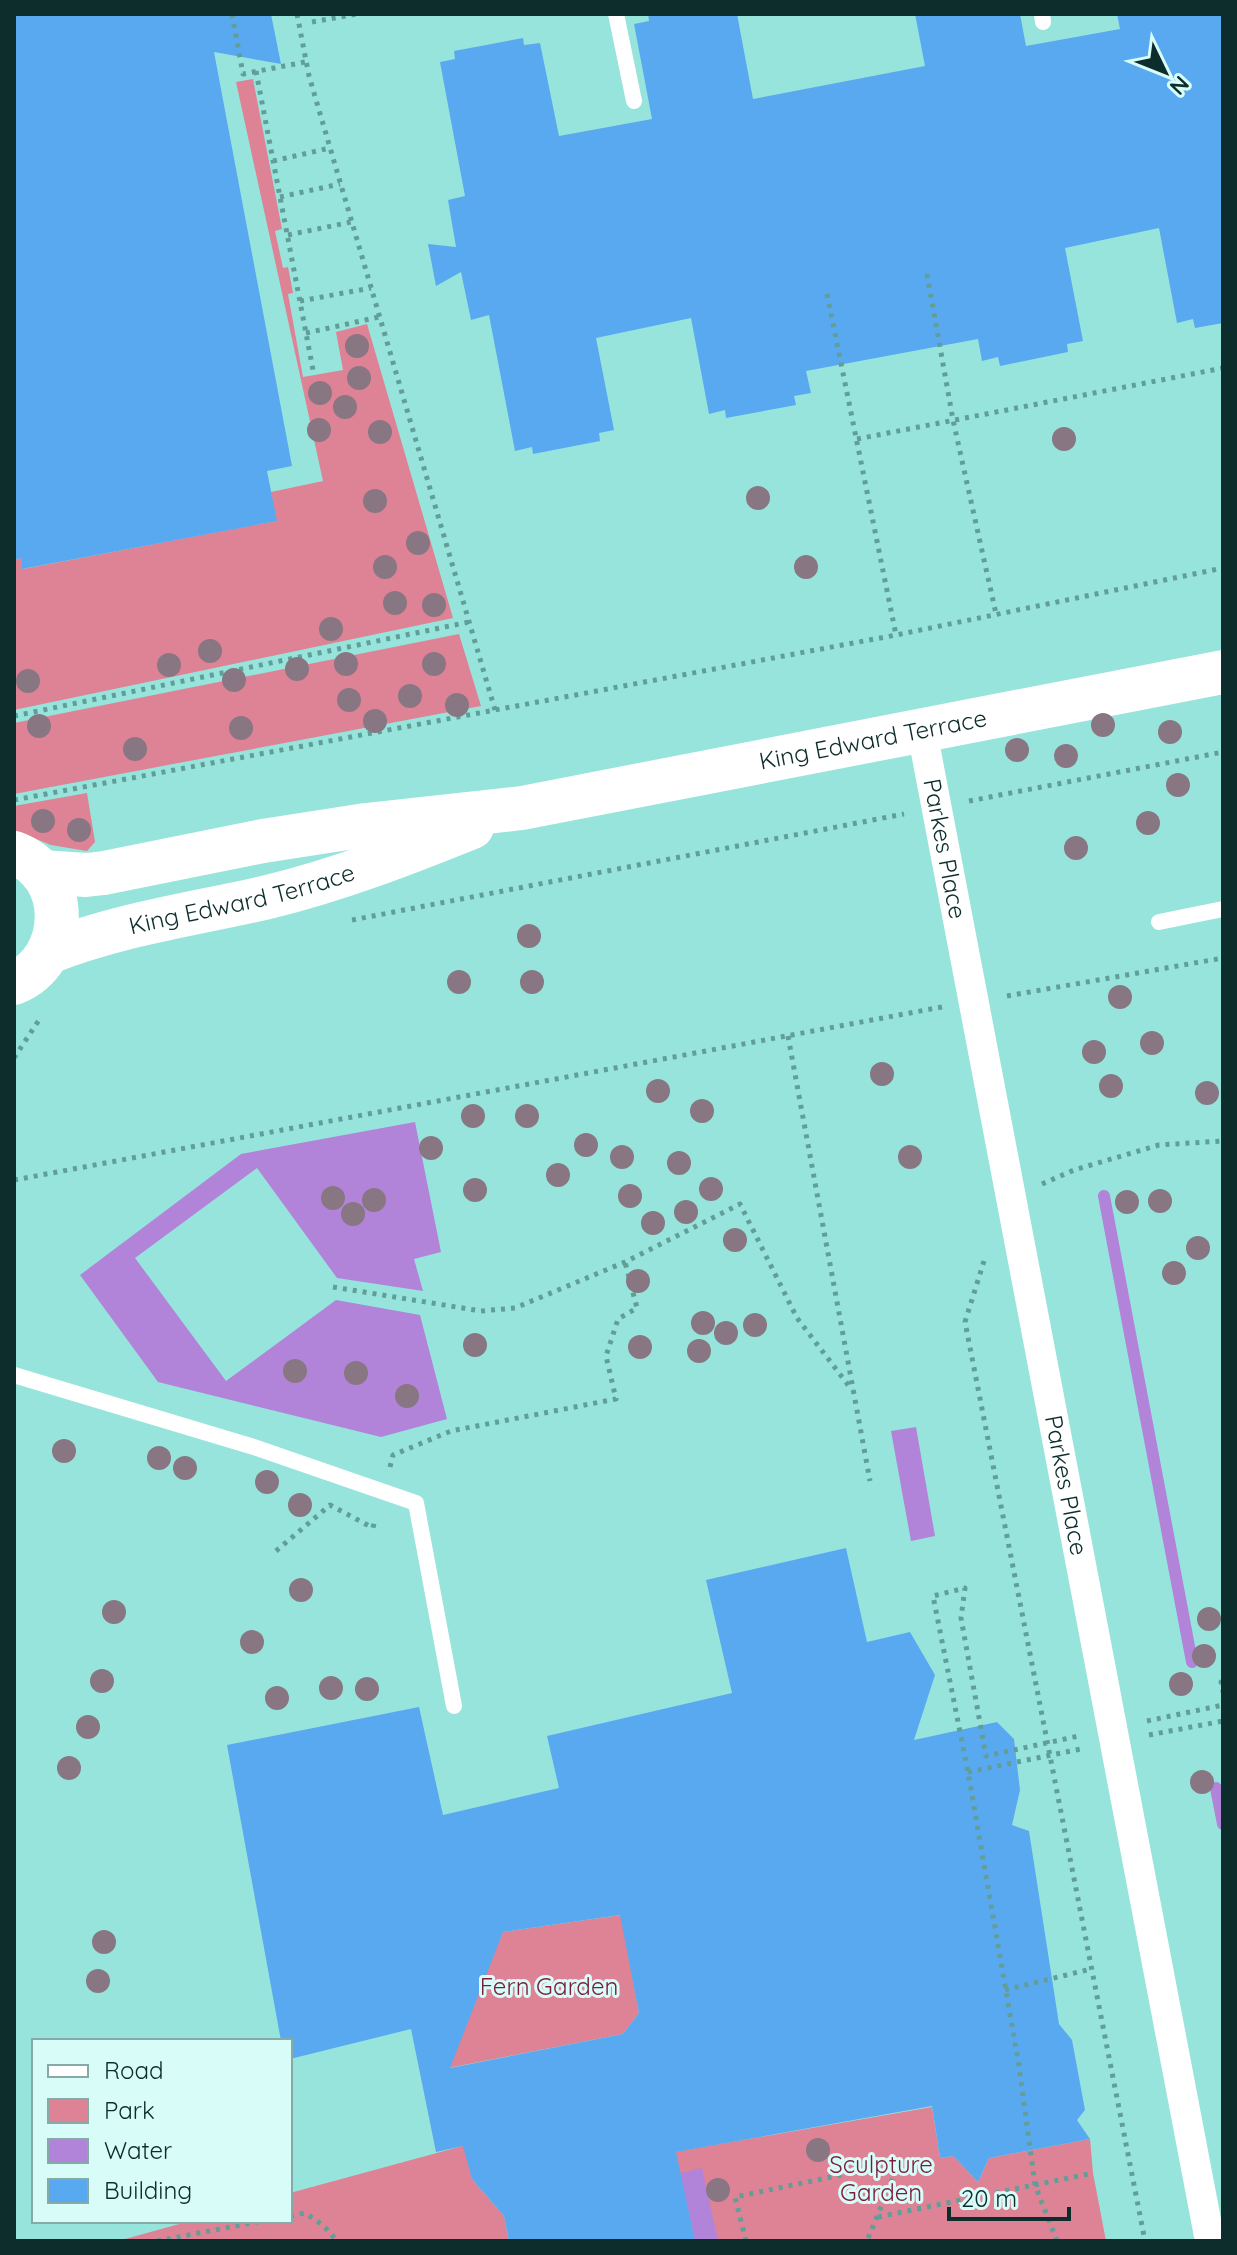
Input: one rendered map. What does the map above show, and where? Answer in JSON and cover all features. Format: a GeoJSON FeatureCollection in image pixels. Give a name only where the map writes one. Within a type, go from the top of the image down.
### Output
{"type":"FeatureCollection","features":[{"type":"Feature","properties":{"kind":"main road","name":"King Edward Terrace"},"geometry":{"type":"LineString","coordinates":[[28,862],[95,874],[263,841],[366,825],[522,808],[1223,672]]}},
{"type":"Feature","properties":{"kind":"main road","name":"King Edward Terrace"},"geometry":{"type":"LineString","coordinates":[[24,977],[127,926],[324,882],[522,808]]}},
{"type":"Feature","properties":{"kind":"main road","name":"King Edward Terrace"},"geometry":{"type":"LineString","coordinates":[[24,977],[55,936],[57,911],[50,886],[28,862]]}},
{"type":"Feature","properties":{"kind":"street","name":"Parkes Place"},"geometry":{"type":"LineString","coordinates":[[922,731],[1210,2241]]}},
{"type":"Feature","properties":{"kind":"lane"},"geometry":{"type":"LineString","coordinates":[[616,14],[634,101]]}},
{"type":"Feature","properties":{"kind":"lane"},"geometry":{"type":"LineString","coordinates":[[1159,922],[1223,909]]}},
{"type":"Feature","properties":{"kind":"lane"},"geometry":{"type":"LineString","coordinates":[[14,1375],[254,1447],[416,1503],[454,1706]]}},
{"type":"Feature","properties":{"kind":"path"},"geometry":{"type":"LineString","coordinates":[[232,14],[243,74],[305,62]]}},
{"type":"Feature","properties":{"kind":"path"},"geometry":{"type":"LineString","coordinates":[[297,14],[305,62],[495,710]]}},
{"type":"Feature","properties":{"kind":"path"},"geometry":{"type":"LineString","coordinates":[[312,22],[357,14]]}},
{"type":"Feature","properties":{"kind":"path"},"geometry":{"type":"LineString","coordinates":[[256,71],[313,370]]}},
{"type":"Feature","properties":{"kind":"path"},"geometry":{"type":"LineString","coordinates":[[273,161],[330,148]]}},
{"type":"Feature","properties":{"kind":"path"},"geometry":{"type":"LineString","coordinates":[[280,197],[340,184]]}},
{"type":"Feature","properties":{"kind":"path"},"geometry":{"type":"LineString","coordinates":[[288,235],[351,222]]}},
{"type":"Feature","properties":{"kind":"path"},"geometry":{"type":"LineString","coordinates":[[927,274],[953,420],[996,614]]}},
{"type":"Feature","properties":{"kind":"path"},"geometry":{"type":"LineString","coordinates":[[300,301],[371,288]]}},
{"type":"Feature","properties":{"kind":"path"},"geometry":{"type":"LineString","coordinates":[[827,294],[896,635]]}},
{"type":"Feature","properties":{"kind":"path"},"geometry":{"type":"LineString","coordinates":[[306,333],[379,317]]}},
{"type":"Feature","properties":{"kind":"path"},"geometry":{"type":"LineString","coordinates":[[857,439],[1223,368]]}},
{"type":"Feature","properties":{"kind":"path"},"geometry":{"type":"LineString","coordinates":[[14,800],[896,635],[1223,568]]}},
{"type":"Feature","properties":{"kind":"path"},"geometry":{"type":"LineString","coordinates":[[14,716],[469,622]]}},
{"type":"Feature","properties":{"kind":"path"},"geometry":{"type":"LineString","coordinates":[[349,920],[1223,752]]}},
{"type":"Feature","properties":{"kind":"path"},"geometry":{"type":"LineString","coordinates":[[14,1180],[1223,958]]}},
{"type":"Feature","properties":{"kind":"path"},"geometry":{"type":"LineString","coordinates":[[788,1036],[870,1481]]}},
{"type":"Feature","properties":{"kind":"path"},"geometry":{"type":"LineString","coordinates":[[1039,1186],[1074,1170],[1159,1145],[1223,1141]]}},
{"type":"Feature","properties":{"kind":"path"},"geometry":{"type":"LineString","coordinates":[[333,1287],[481,1311],[515,1308],[625,1262],[740,1204],[797,1318],[852,1390]]}},
{"type":"Feature","properties":{"kind":"path"},"geometry":{"type":"LineString","coordinates":[[982,1250],[985,1265],[965,1322],[1145,2241]]}},
{"type":"Feature","properties":{"kind":"path"},"geometry":{"type":"LineString","coordinates":[[276,1551],[330,1505],[373,1528],[393,1455],[451,1431],[616,1399],[606,1356],[618,1319],[637,1308],[625,1262]]}},
{"type":"Feature","properties":{"kind":"path"},"geometry":{"type":"LineString","coordinates":[[1057,2241],[1035,2185],[1019,2066],[968,1772],[933,1596],[965,1588],[961,1618],[986,1756],[1223,1705]]}},
{"type":"Feature","properties":{"kind":"path"},"geometry":{"type":"LineString","coordinates":[[1222,1682],[1223,1692]]}},
{"type":"Feature","properties":{"kind":"path"},"geometry":{"type":"LineString","coordinates":[[1005,1990],[1091,1969]]}},
{"type":"Feature","properties":{"kind":"path"},"geometry":{"type":"LineString","coordinates":[[746,2241],[735,2197],[899,2163],[867,2241]]}},
{"type":"Feature","properties":{"kind":"path"},"geometry":{"type":"LineString","coordinates":[[877,2217],[1093,2173]]}},
{"type":"Feature","properties":{"kind":"path"},"geometry":{"type":"LineString","coordinates":[[292,2216],[305,2213],[324,2226],[337,2241]]}},
{"type":"Feature","properties":{"kind":"path"},"geometry":{"type":"LineString","coordinates":[[157,2241],[252,2223]]}},
{"type":"Feature","properties":{"kind":"green space"},"geometry":{"type":"Polygon","coordinates":[[[253,79],[282,229],[275,231],[283,268],[288,267],[293,293],[288,294],[303,377],[343,370],[336,332],[367,324],[453,618],[14,710],[14,560],[21,558],[23,569],[276,521],[271,492],[323,481],[236,82],[253,79]]]}},
{"type":"Feature","properties":{"kind":"green space"},"geometry":{"type":"Polygon","coordinates":[[[459,634],[481,706],[14,794],[14,723],[459,634]]]}},
{"type":"Feature","properties":{"kind":"green space"},"geometry":{"type":"Polygon","coordinates":[[[87,793],[95,842],[87,851],[51,845],[14,830],[14,806],[87,793]]]}},
{"type":"Feature","properties":{"kind":"green space","name":"Fern Garden"},"geometry":{"type":"Polygon","coordinates":[[[621,1915],[639,2013],[623,2034],[443,2069],[503,1932],[621,1915]]]}},
{"type":"Feature","properties":{"kind":"green space","name":"Sculpture Garden"},"geometry":{"type":"Polygon","coordinates":[[[932,2107],[940,2158],[953,2156],[978,2182],[989,2158],[1090,2139],[1106,2241],[695,2241],[674,2152],[932,2107]]]}},
{"type":"Feature","properties":{"kind":"green space"},"geometry":{"type":"Polygon","coordinates":[[[466,2145],[472,2179],[504,2216],[509,2241],[118,2241],[183,2223],[292,2223],[292,2192],[466,2145]]]}},
{"type":"Feature","properties":{"kind":"water"},"geometry":{"type":"Polygon","coordinates":[[[415,1122],[441,1252],[414,1259],[423,1291],[337,1278],[257,1168],[135,1258],[226,1381],[336,1300],[420,1315],[447,1419],[381,1437],[158,1382],[80,1275],[241,1154],[415,1122]]]}},
{"type":"Feature","properties":{"kind":"water"},"geometry":{"type":"Polygon","coordinates":[[[916,1427],[935,1536],[911,1541],[891,1431],[916,1427]]]}},
{"type":"Feature","properties":{"kind":"water"},"geometry":{"type":"Polygon","coordinates":[[[702,2168],[718,2241],[695,2241],[680,2173],[702,2168]]]}},
{"type":"Feature","properties":{"kind":"building"},"geometry":{"type":"Polygon","coordinates":[[[14,14],[271,14],[281,64],[214,52],[292,466],[267,471],[277,521],[22,569],[21,558],[14,560],[14,14]]]}},
{"type":"Feature","properties":{"kind":"building"},"geometry":{"type":"Polygon","coordinates":[[[648,14],[737,14],[753,99],[925,66],[915,14],[1020,14],[1026,46],[1120,29],[1117,14],[1223,14],[1223,323],[1195,328],[1193,319],[1177,323],[1159,228],[1065,248],[1083,341],[1067,344],[1068,352],[1000,366],[998,357],[982,361],[978,339],[806,371],[811,393],[794,396],[796,405],[726,418],[725,410],[709,414],[691,318],[596,338],[614,430],[599,433],[600,441],[533,454],[532,447],[515,451],[489,315],[471,320],[461,272],[436,286],[428,244],[456,247],[448,200],[465,196],[440,62],[455,59],[454,51],[523,38],[524,45],[540,43],[559,136],[652,119],[634,24],[649,21],[648,14]]]}},
{"type":"Feature","properties":{"kind":"building"},"geometry":{"type":"Polygon","coordinates":[[[846,1548],[867,1642],[910,1632],[935,1675],[914,1740],[997,1722],[1014,1739],[1020,1790],[1012,1825],[1029,1831],[1059,2024],[1072,2040],[1085,2110],[1077,2120],[1090,2139],[989,2158],[978,2182],[953,2156],[940,2158],[932,2106],[676,2152],[695,2241],[509,2241],[504,2216],[472,2179],[463,2146],[436,2152],[411,2029],[292,2059],[292,2039],[281,2039],[227,1745],[419,1707],[443,1815],[559,1788],[547,1736],[732,1693],[706,1580],[846,1548]],[[620,1915],[503,1932],[450,2068],[623,2034],[639,2013],[620,1915]]]}},
{"type":"Feature","properties":{"kind":"waterway"},"geometry":{"type":"LineString","coordinates":[[1104,1196],[1192,1662]]}},
{"type":"Feature","properties":{"kind":"waterway"},"geometry":{"type":"LineString","coordinates":[[1216,1788],[1223,1824]]}}]}
